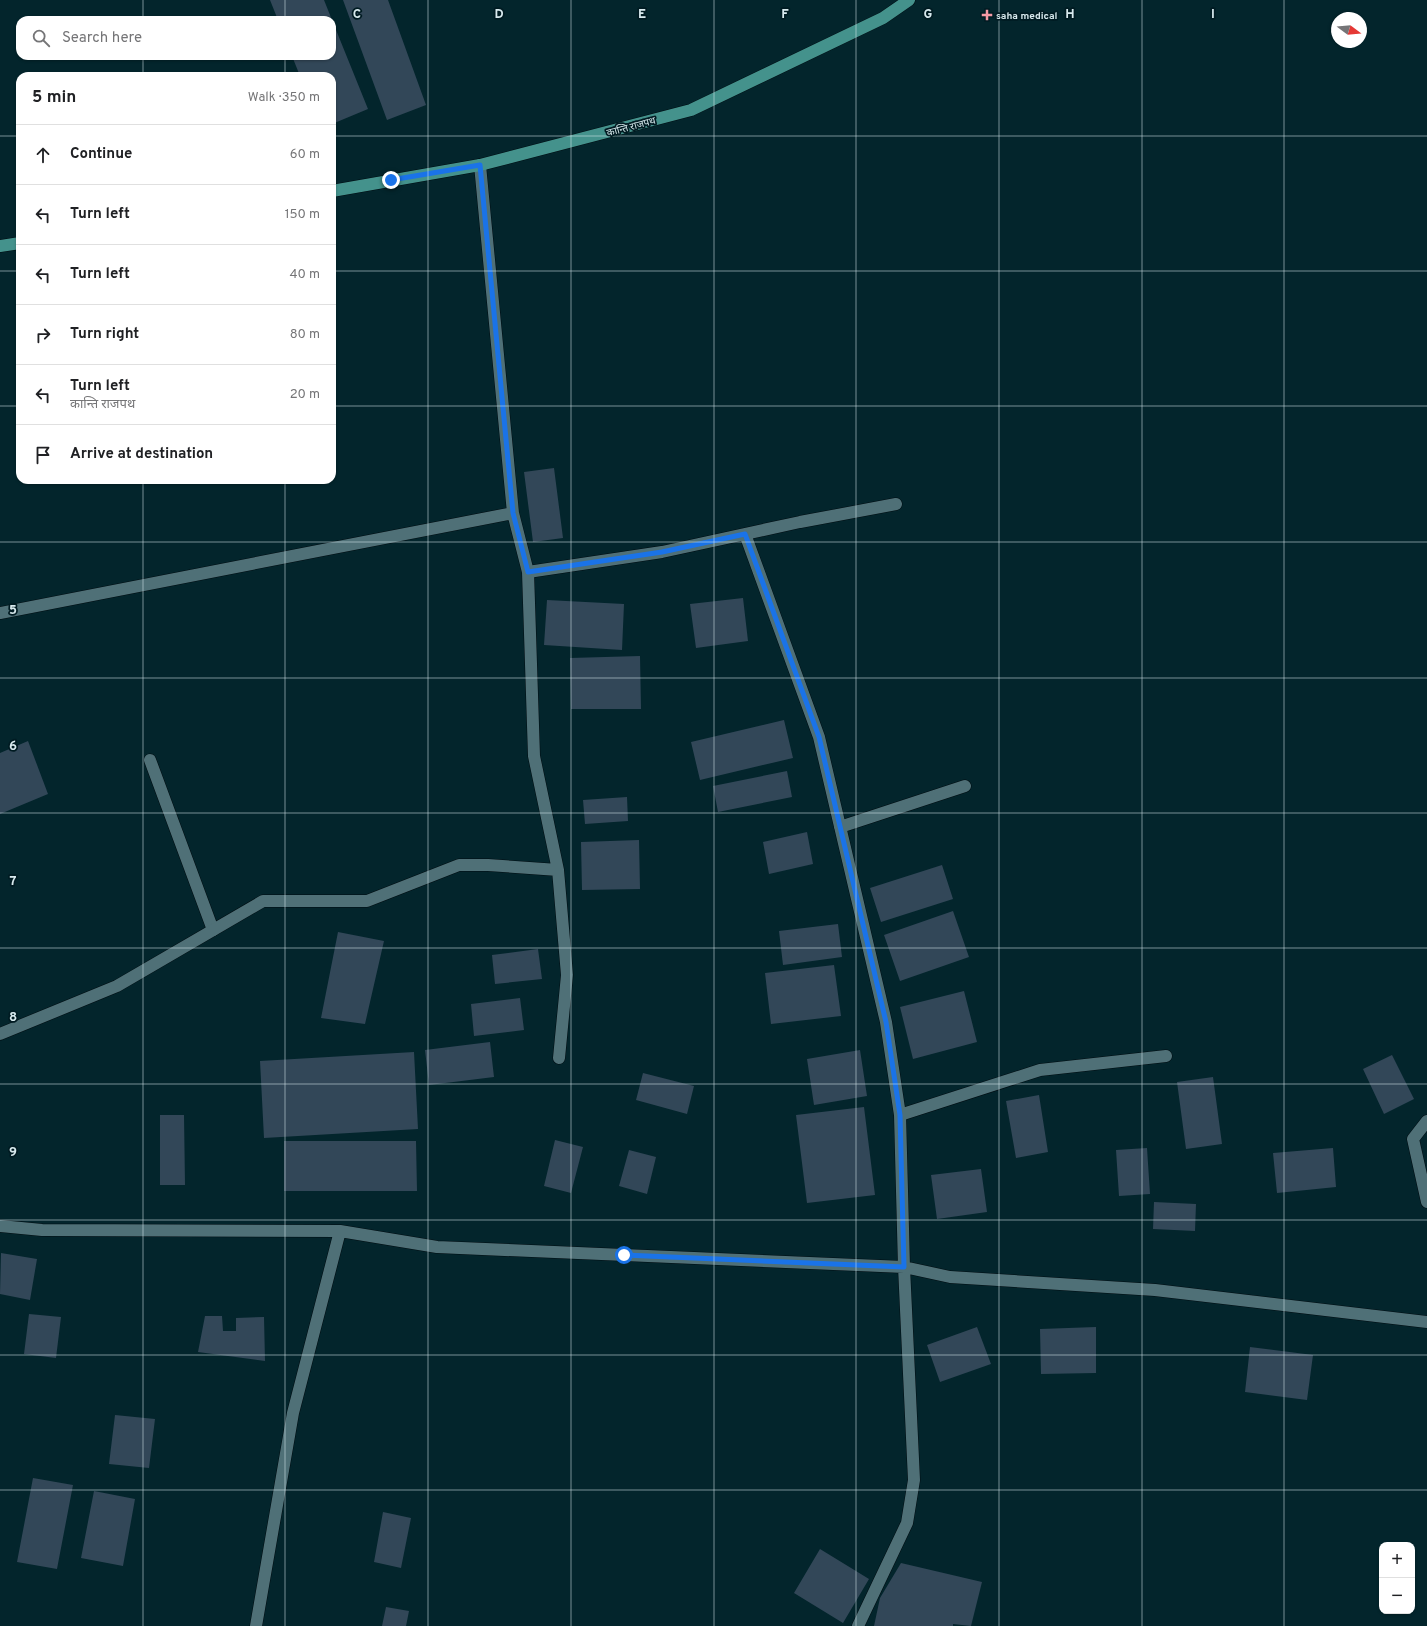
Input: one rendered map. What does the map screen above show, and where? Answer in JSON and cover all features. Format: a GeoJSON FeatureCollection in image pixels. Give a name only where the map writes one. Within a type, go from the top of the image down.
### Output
{"type":"FeatureCollection","features":[{"type":"Feature","properties":{"kind":"main road","name":"कान्ति राजपथ"},"geometry":{"type":"LineString","coordinates":[[336,190],[480,165],[691,110],[883,18],[909,0]]}},
{"type":"Feature","properties":{"kind":"main road"},"geometry":{"type":"LineString","coordinates":[[0,246],[16,244]]}},
{"type":"Feature","properties":{"kind":"street"},"geometry":{"type":"LineString","coordinates":[[480,165],[513,513],[528,572],[534,756],[558,870],[567,975],[559,1058]]}},
{"type":"Feature","properties":{"kind":"street"},"geometry":{"type":"LineString","coordinates":[[528,572],[662,552],[800,522],[896,504]]}},
{"type":"Feature","properties":{"kind":"street"},"geometry":{"type":"LineString","coordinates":[[0,613],[513,513]]}},
{"type":"Feature","properties":{"kind":"street"},"geometry":{"type":"LineString","coordinates":[[745,534],[819,737],[886,1022],[900,1115],[904,1267],[914,1480],[908,1523],[858,1626]]}},
{"type":"Feature","properties":{"kind":"street"},"geometry":{"type":"LineString","coordinates":[[150,760],[213,930]]}},
{"type":"Feature","properties":{"kind":"street"},"geometry":{"type":"LineString","coordinates":[[840,827],[965,786]]}},
{"type":"Feature","properties":{"kind":"street"},"geometry":{"type":"LineString","coordinates":[[0,1034],[117,986],[262,900],[366,901],[459,865],[488,865],[558,870]]}},
{"type":"Feature","properties":{"kind":"street"},"geometry":{"type":"LineString","coordinates":[[900,1115],[1040,1070],[1166,1056]]}},
{"type":"Feature","properties":{"kind":"street"},"geometry":{"type":"LineString","coordinates":[[1427,1121],[1413,1139],[1427,1202]]}},
{"type":"Feature","properties":{"kind":"street"},"geometry":{"type":"LineString","coordinates":[[0,1226],[42,1230],[340,1232],[437,1247],[904,1267],[950,1276],[1155,1290],[1427,1322]]}},
{"type":"Feature","properties":{"kind":"street"},"geometry":{"type":"LineString","coordinates":[[256,1626],[293,1413],[340,1232]]}},
{"type":"Feature","properties":{"kind":"building"},"geometry":{"type":"Polygon","coordinates":[[[270,0],[324,0],[330,16],[276,16],[270,0]]]}},
{"type":"Feature","properties":{"kind":"building"},"geometry":{"type":"Polygon","coordinates":[[[343,0],[388,0],[426,105],[387,120],[343,0]]]}},
{"type":"Feature","properties":{"kind":"building"},"geometry":{"type":"Polygon","coordinates":[[[336,30],[368,109],[336,122],[336,72],[298,72],[294,60],[336,60],[336,30]]]}},
{"type":"Feature","properties":{"kind":"building"},"geometry":{"type":"Polygon","coordinates":[[[554,468],[563,538],[533,542],[524,472],[554,468]]]}},
{"type":"Feature","properties":{"kind":"building"},"geometry":{"type":"Polygon","coordinates":[[[743,598],[748,641],[696,648],[690,604],[743,598]]]}},
{"type":"Feature","properties":{"kind":"building"},"geometry":{"type":"Polygon","coordinates":[[[547,600],[624,604],[622,650],[544,645],[547,600]]]}},
{"type":"Feature","properties":{"kind":"building"},"geometry":{"type":"Polygon","coordinates":[[[640,656],[641,709],[571,709],[570,658],[640,656]]]}},
{"type":"Feature","properties":{"kind":"building"},"geometry":{"type":"Polygon","coordinates":[[[784,720],[793,758],[700,780],[691,742],[784,720]]]}},
{"type":"Feature","properties":{"kind":"building"},"geometry":{"type":"Polygon","coordinates":[[[28,741],[48,794],[0,814],[0,753],[28,741]]]}},
{"type":"Feature","properties":{"kind":"building"},"geometry":{"type":"Polygon","coordinates":[[[787,771],[792,797],[718,812],[713,786],[787,771]]]}},
{"type":"Feature","properties":{"kind":"building"},"geometry":{"type":"Polygon","coordinates":[[[627,797],[628,821],[585,824],[583,800],[627,797]]]}},
{"type":"Feature","properties":{"kind":"building"},"geometry":{"type":"Polygon","coordinates":[[[807,832],[813,864],[769,874],[763,842],[807,832]]]}},
{"type":"Feature","properties":{"kind":"building"},"geometry":{"type":"Polygon","coordinates":[[[639,840],[640,889],[582,890],[581,842],[639,840]]]}},
{"type":"Feature","properties":{"kind":"building"},"geometry":{"type":"Polygon","coordinates":[[[942,865],[953,899],[881,922],[870,888],[942,865]]]}},
{"type":"Feature","properties":{"kind":"building"},"geometry":{"type":"Polygon","coordinates":[[[953,911],[969,957],[900,981],[884,935],[953,911]]]}},
{"type":"Feature","properties":{"kind":"building"},"geometry":{"type":"Polygon","coordinates":[[[838,924],[842,957],[783,965],[779,931],[838,924]]]}},
{"type":"Feature","properties":{"kind":"building"},"geometry":{"type":"Polygon","coordinates":[[[338,932],[384,941],[365,1024],[321,1018],[338,932]]]}},
{"type":"Feature","properties":{"kind":"building"},"geometry":{"type":"Polygon","coordinates":[[[538,949],[542,979],[495,984],[492,955],[538,949]]]}},
{"type":"Feature","properties":{"kind":"building"},"geometry":{"type":"Polygon","coordinates":[[[834,965],[841,1016],[771,1024],[765,973],[834,965]]]}},
{"type":"Feature","properties":{"kind":"building"},"geometry":{"type":"Polygon","coordinates":[[[964,991],[977,1042],[913,1059],[900,1007],[964,991]]]}},
{"type":"Feature","properties":{"kind":"building"},"geometry":{"type":"Polygon","coordinates":[[[520,998],[524,1030],[474,1036],[471,1004],[520,998]]]}},
{"type":"Feature","properties":{"kind":"building"},"geometry":{"type":"Polygon","coordinates":[[[490,1042],[494,1077],[429,1085],[425,1050],[490,1042]]]}},
{"type":"Feature","properties":{"kind":"building"},"geometry":{"type":"Polygon","coordinates":[[[860,1050],[867,1096],[814,1105],[807,1059],[860,1050]]]}},
{"type":"Feature","properties":{"kind":"building"},"geometry":{"type":"Polygon","coordinates":[[[414,1052],[418,1129],[264,1138],[260,1061],[414,1052]]]}},
{"type":"Feature","properties":{"kind":"building"},"geometry":{"type":"Polygon","coordinates":[[[1392,1055],[1414,1099],[1384,1114],[1363,1069],[1392,1055]]]}},
{"type":"Feature","properties":{"kind":"building"},"geometry":{"type":"Polygon","coordinates":[[[643,1073],[694,1086],[687,1114],[636,1100],[643,1073]]]}},
{"type":"Feature","properties":{"kind":"building"},"geometry":{"type":"Polygon","coordinates":[[[1213,1077],[1222,1144],[1186,1149],[1177,1082],[1213,1077]]]}},
{"type":"Feature","properties":{"kind":"building"},"geometry":{"type":"Polygon","coordinates":[[[1039,1095],[1048,1152],[1016,1158],[1006,1101],[1039,1095]]]}},
{"type":"Feature","properties":{"kind":"building"},"geometry":{"type":"Polygon","coordinates":[[[864,1107],[875,1195],[807,1203],[796,1115],[864,1107]]]}},
{"type":"Feature","properties":{"kind":"building"},"geometry":{"type":"Polygon","coordinates":[[[160,1115],[184,1115],[185,1185],[160,1185],[160,1115]]]}},
{"type":"Feature","properties":{"kind":"building"},"geometry":{"type":"Polygon","coordinates":[[[555,1140],[583,1147],[571,1193],[544,1186],[555,1140]]]}},
{"type":"Feature","properties":{"kind":"building"},"geometry":{"type":"Polygon","coordinates":[[[284,1141],[416,1141],[417,1191],[284,1191],[284,1141]]]}},
{"type":"Feature","properties":{"kind":"building"},"geometry":{"type":"Polygon","coordinates":[[[1147,1148],[1150,1194],[1119,1196],[1116,1150],[1147,1148]]]}},
{"type":"Feature","properties":{"kind":"building"},"geometry":{"type":"Polygon","coordinates":[[[1333,1148],[1336,1187],[1277,1193],[1273,1153],[1333,1148]]]}},
{"type":"Feature","properties":{"kind":"building"},"geometry":{"type":"Polygon","coordinates":[[[629,1150],[656,1157],[647,1194],[619,1186],[629,1150]]]}},
{"type":"Feature","properties":{"kind":"building"},"geometry":{"type":"Polygon","coordinates":[[[981,1169],[987,1212],[937,1219],[931,1175],[981,1169]]]}},
{"type":"Feature","properties":{"kind":"building"},"geometry":{"type":"Polygon","coordinates":[[[1154,1202],[1196,1204],[1195,1231],[1153,1229],[1154,1202]]]}},
{"type":"Feature","properties":{"kind":"building"},"geometry":{"type":"Polygon","coordinates":[[[1,1253],[37,1259],[30,1300],[0,1294],[1,1253]]]}},
{"type":"Feature","properties":{"kind":"building"},"geometry":{"type":"Polygon","coordinates":[[[29,1314],[61,1317],[56,1358],[24,1354],[29,1314]]]}},
{"type":"Feature","properties":{"kind":"building"},"geometry":{"type":"Polygon","coordinates":[[[205,1316],[222,1316],[223,1331],[236,1331],[236,1318],[264,1317],[265,1361],[198,1352],[205,1316]]]}},
{"type":"Feature","properties":{"kind":"building"},"geometry":{"type":"Polygon","coordinates":[[[977,1327],[991,1364],[940,1382],[927,1345],[977,1327]]]}},
{"type":"Feature","properties":{"kind":"building"},"geometry":{"type":"Polygon","coordinates":[[[1096,1327],[1096,1373],[1041,1374],[1040,1329],[1096,1327]]]}},
{"type":"Feature","properties":{"kind":"building"},"geometry":{"type":"Polygon","coordinates":[[[1250,1347],[1313,1355],[1307,1400],[1245,1392],[1250,1347]]]}},
{"type":"Feature","properties":{"kind":"building"},"geometry":{"type":"Polygon","coordinates":[[[115,1415],[155,1419],[149,1468],[109,1464],[115,1415]]]}},
{"type":"Feature","properties":{"kind":"building"},"geometry":{"type":"Polygon","coordinates":[[[33,1478],[73,1485],[57,1569],[17,1562],[33,1478]]]}},
{"type":"Feature","properties":{"kind":"building"},"geometry":{"type":"Polygon","coordinates":[[[94,1491],[135,1499],[123,1566],[81,1558],[94,1491]]]}},
{"type":"Feature","properties":{"kind":"building"},"geometry":{"type":"Polygon","coordinates":[[[383,1512],[411,1518],[401,1568],[374,1562],[383,1512]]]}},
{"type":"Feature","properties":{"kind":"building"},"geometry":{"type":"Polygon","coordinates":[[[820,1549],[869,1579],[843,1623],[794,1593],[820,1549]]]}},
{"type":"Feature","properties":{"kind":"building"},"geometry":{"type":"Polygon","coordinates":[[[901,1563],[982,1582],[971,1626],[953,1624],[953,1626],[874,1626],[880,1598],[901,1563]]]}},
{"type":"Feature","properties":{"kind":"building"},"geometry":{"type":"Polygon","coordinates":[[[386,1607],[409,1611],[406,1626],[382,1626],[386,1607]]]}},
{"type":"Feature","properties":{"kind":"place","name":"saha medical"},"geometry":{"type":"Point","coordinates":[987,15]}},
{"type":"Feature","properties":{"kind":"route"},"geometry":{"type":"LineString","coordinates":[[391,180],[480,165],[513,513],[528,572],[662,552],[745,534],[819,737],[886,1022],[900,1115],[904,1267],[624,1255]]}}]}
